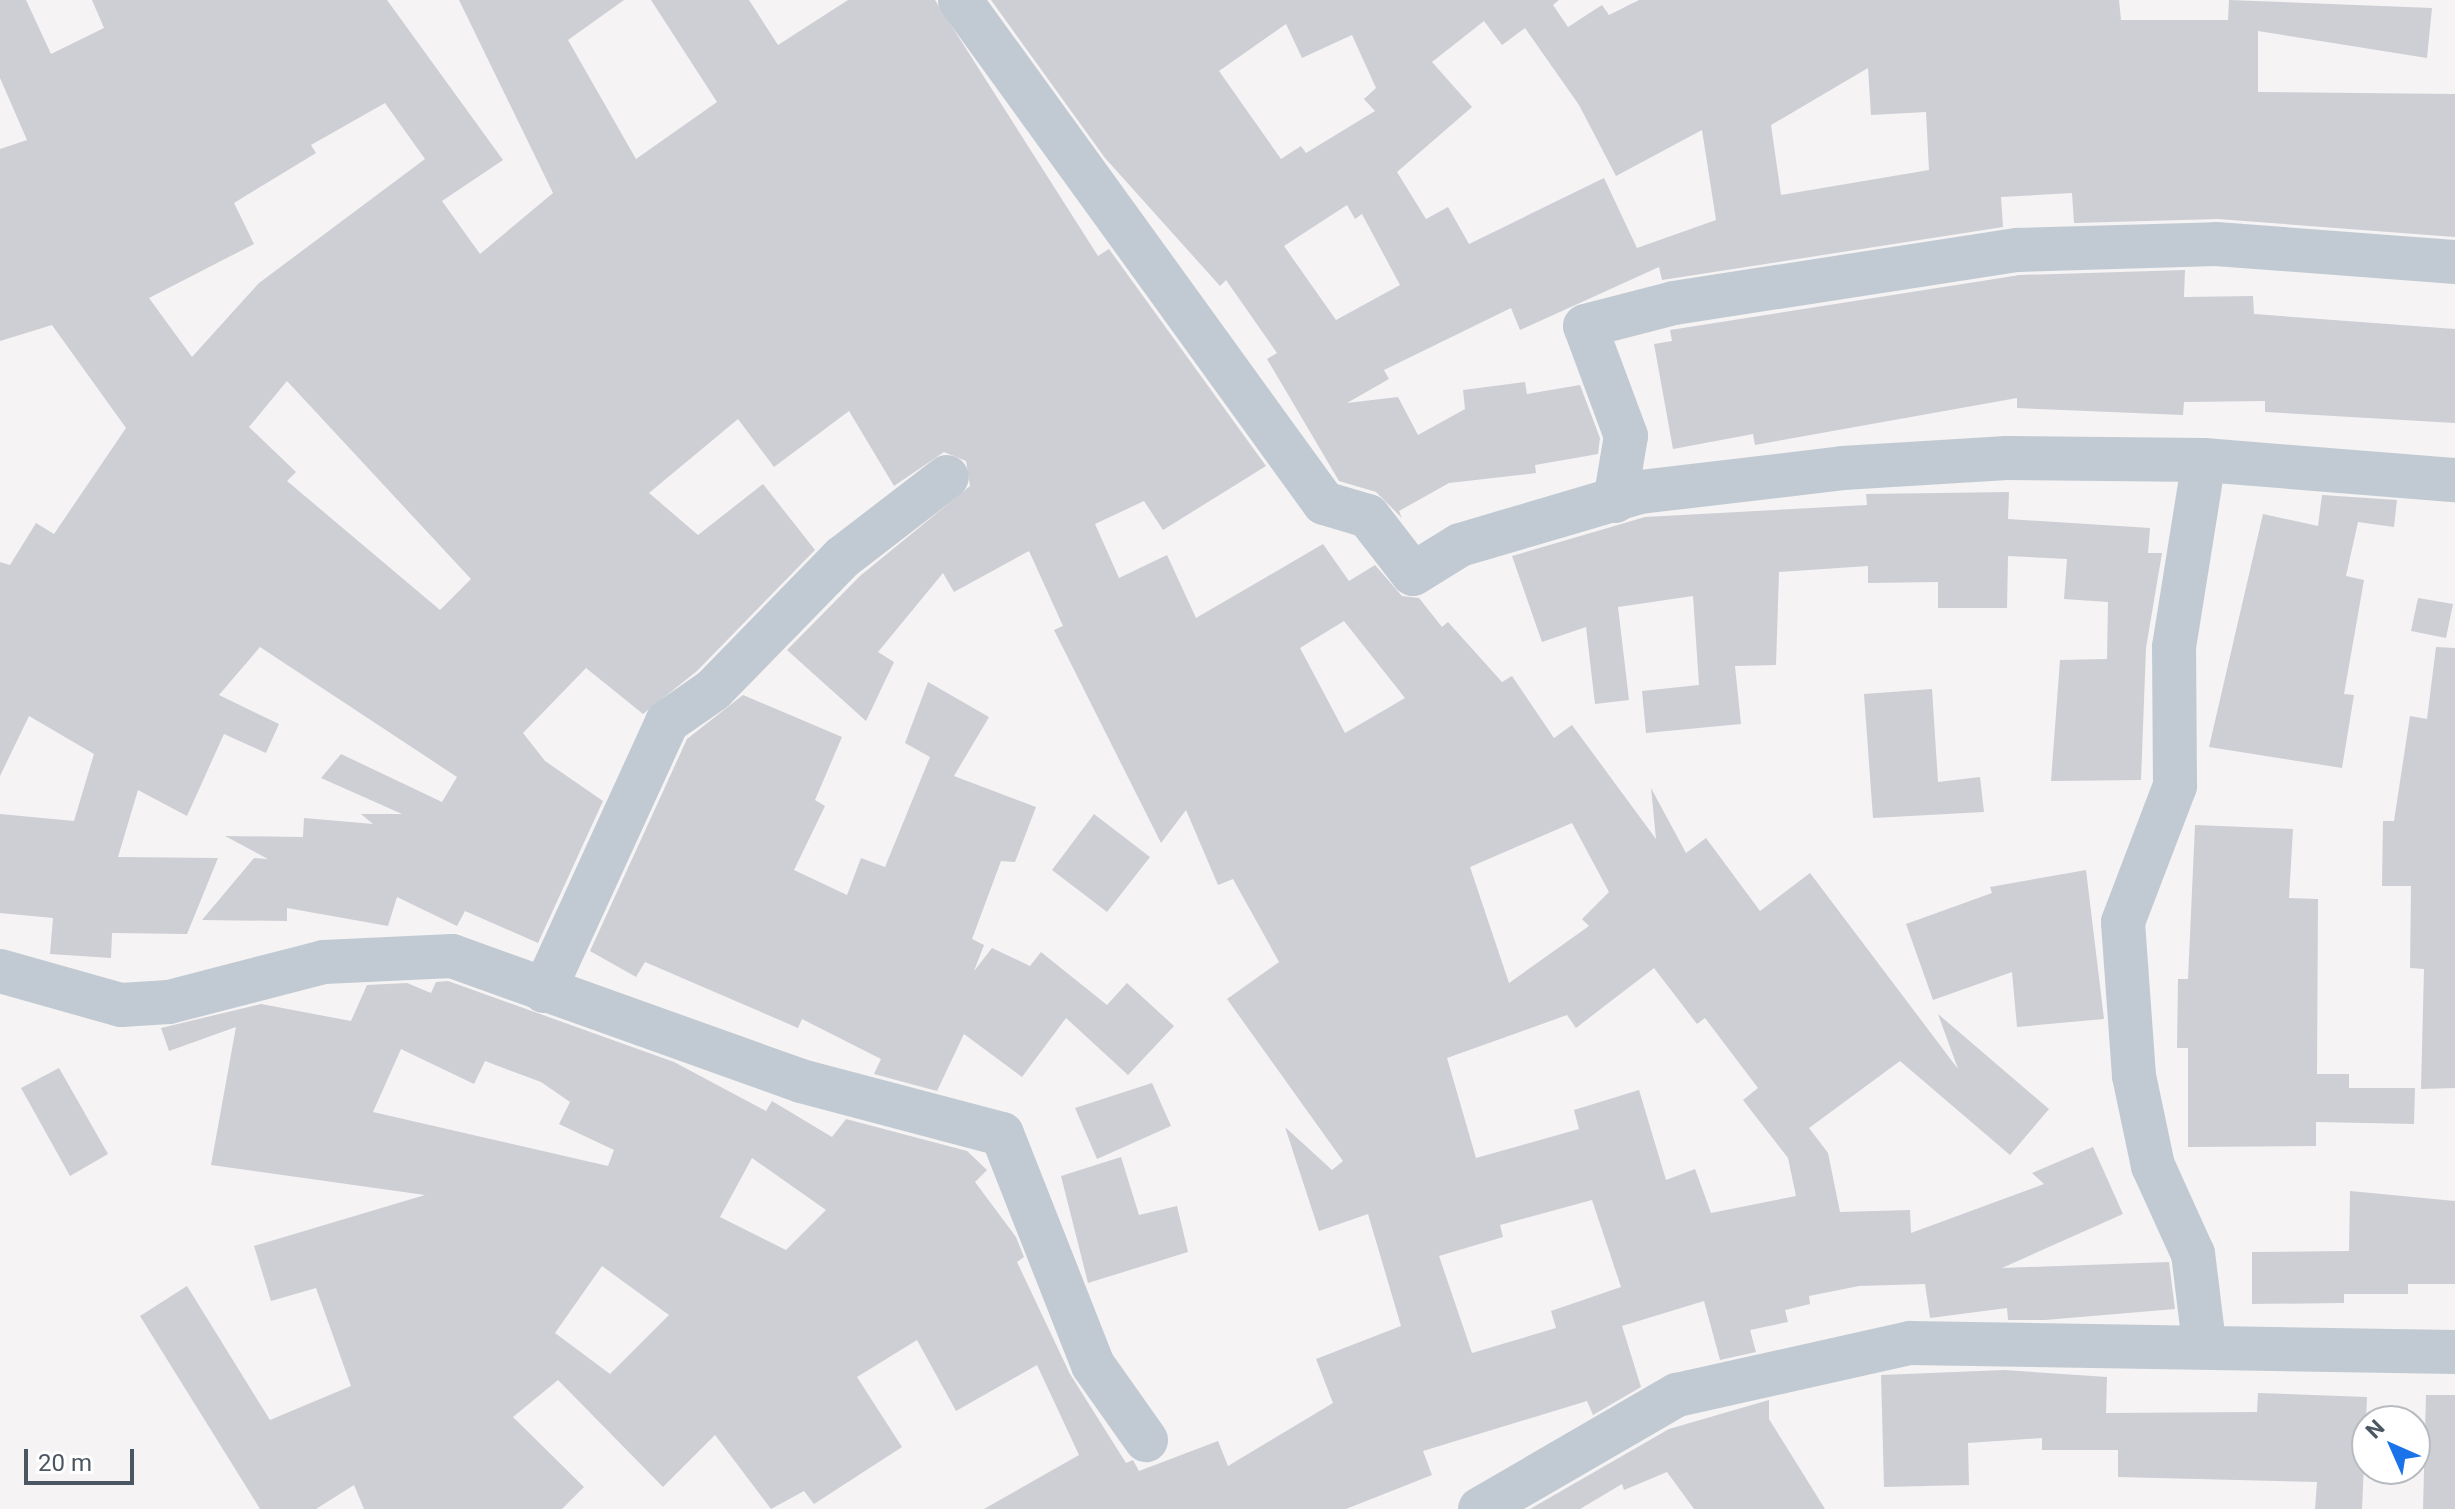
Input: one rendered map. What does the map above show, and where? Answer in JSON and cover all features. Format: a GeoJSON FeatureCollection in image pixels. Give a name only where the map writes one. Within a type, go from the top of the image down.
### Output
{"type":"FeatureCollection","features":[{"type":"Feature","properties":{"kind":"street"},"geometry":{"type":"LineString","coordinates":[[960,0],[1324,503],[1368,516],[1413,574],[1460,545],[1615,501],[1843,468],[2007,458],[2204,460],[2455,480]]}},
{"type":"Feature","properties":{"kind":"street"},"geometry":{"type":"LineString","coordinates":[[1615,501],[1626,436],[1585,326],[1674,303],[2018,250],[2216,244],[2455,262]]}},
{"type":"Feature","properties":{"kind":"street"},"geometry":{"type":"LineString","coordinates":[[2204,460],[2174,647],[2175,786],[2123,922],[2134,1076],[2153,1166],[2193,1254],[2204,1343]]}},
{"type":"Feature","properties":{"kind":"street"},"geometry":{"type":"LineString","coordinates":[[544,991],[667,722],[713,690],[843,557],[947,477]]}},
{"type":"Feature","properties":{"kind":"street"},"geometry":{"type":"LineString","coordinates":[[0,971],[121,1005],[169,1002],[324,962],[452,956],[801,1081],[1002,1134],[1093,1365],[1146,1440]]}},
{"type":"Feature","properties":{"kind":"street"},"geometry":{"type":"LineString","coordinates":[[1480,1509],[1677,1395],[1764,1370],[1910,1343],[2204,1343],[2455,1352]]}},
{"type":"Feature","properties":{"kind":"building"},"geometry":{"type":"Polygon","coordinates":[[[0,0],[26,0],[51,54],[104,28],[92,0],[387,0],[503,160],[442,201],[480,254],[553,193],[459,0],[624,0],[568,40],[636,159],[717,102],[651,0],[749,0],[778,45],[848,0],[935,0],[1098,256],[1109,249],[1266,466],[1163,530],[1144,501],[1095,524],[1119,578],[1167,555],[1196,618],[1323,544],[1349,581],[1375,565],[1402,596],[1419,598],[1442,627],[1448,622],[1502,682],[1512,676],[1554,738],[1572,725],[1656,839],[1651,788],[1686,853],[1706,838],[1760,911],[1810,873],[1958,1069],[1938,1014],[2049,1109],[2010,1155],[1900,1061],[1809,1128],[1828,1153],[1840,1212],[1910,1210],[1911,1233],[2044,1184],[2032,1173],[2093,1147],[2123,1214],[2002,1268],[2169,1262],[2175,1309],[2045,1320],[2008,1320],[2007,1308],[1930,1318],[1925,1284],[1859,1286],[1809,1296],[1810,1304],[1785,1310],[1788,1322],[1750,1330],[1756,1352],[1720,1360],[1704,1301],[1622,1326],[1641,1387],[1593,1415],[1587,1401],[1423,1451],[1432,1475],[1346,1509],[984,1509],[1079,1455],[1037,1365],[956,1411],[917,1340],[857,1377],[902,1447],[814,1504],[804,1491],[771,1509],[715,1435],[663,1487],[558,1380],[513,1417],[584,1487],[562,1509],[364,1509],[354,1485],[316,1509],[260,1509],[140,1316],[187,1286],[270,1420],[351,1386],[316,1288],[271,1301],[254,1246],[425,1195],[211,1165],[236,1027],[169,1051],[161,1028],[261,1004],[351,1021],[367,985],[407,983],[431,993],[436,982],[448,981],[674,1062],[766,1111],[772,1101],[832,1137],[846,1119],[967,1151],[987,1170],[975,1182],[1016,1237],[1024,1257],[1017,1262],[1070,1374],[1126,1463],[1133,1460],[1139,1471],[1218,1441],[1228,1466],[1333,1403],[1316,1359],[1401,1326],[1368,1214],[1319,1231],[1285,1127],[1332,1170],[1343,1161],[1227,999],[1279,962],[1233,879],[1218,885],[1186,810],[1161,843],[1054,630],[1063,626],[1029,551],[954,592],[943,573],[878,652],[894,662],[866,721],[787,650],[860,576],[970,486],[966,461],[944,452],[894,486],[849,411],[774,467],[738,419],[649,493],[698,535],[763,484],[815,550],[697,671],[643,714],[586,668],[523,733],[545,761],[603,801],[538,943],[465,911],[457,926],[397,897],[388,926],[287,908],[287,921],[202,920],[254,858],[268,859],[225,836],[303,837],[304,818],[373,824],[361,814],[402,814],[321,778],[341,754],[442,802],[457,777],[260,647],[219,695],[279,724],[266,753],[224,734],[187,816],[138,790],[118,857],[218,858],[187,934],[112,933],[111,958],[50,954],[53,918],[0,913],[0,814],[74,821],[94,754],[29,716],[0,776],[0,562],[10,565],[36,523],[54,534],[126,428],[52,325],[0,341],[0,149],[27,140],[0,78],[0,0]],[[385,103],[311,145],[316,153],[234,203],[254,244],[149,298],[192,357],[259,283],[425,159],[385,103]],[[287,381],[249,427],[296,472],[287,481],[440,610],[471,579],[287,381]],[[1344,621],[1300,648],[1345,733],[1405,698],[1344,621]],[[1572,823],[1470,867],[1509,983],[1589,926],[1582,919],[1609,892],[1572,823]],[[1654,968],[1576,1028],[1567,1015],[1447,1058],[1476,1158],[1579,1129],[1574,1110],[1639,1090],[1666,1180],[1695,1169],[1711,1213],[1796,1196],[1788,1158],[1743,1100],[1758,1088],[1705,1018],[1697,1024],[1654,968]],[[401,1049],[373,1112],[608,1166],[614,1150],[559,1124],[570,1102],[541,1082],[485,1061],[474,1084],[401,1049]],[[752,1158],[720,1217],[786,1250],[826,1210],[752,1158]],[[1592,1200],[1500,1225],[1503,1237],[1439,1256],[1472,1353],[1556,1328],[1551,1311],[1621,1287],[1592,1200]],[[602,1266],[555,1333],[610,1374],[669,1315],[602,1266]]]}},
{"type":"Feature","properties":{"kind":"building"},"geometry":{"type":"Polygon","coordinates":[[[991,0],[1559,0],[1553,5],[1568,27],[1602,5],[1609,15],[1639,0],[2119,0],[2121,20],[2228,20],[2229,0],[2432,8],[2427,58],[2258,31],[2258,92],[2455,94],[2455,237],[2218,219],[2074,223],[2072,193],[2001,197],[2003,227],[1662,280],[1659,267],[1520,330],[1511,308],[1384,370],[1389,379],[1347,403],[1398,397],[1418,435],[1465,409],[1463,390],[1525,382],[1527,394],[1580,385],[1600,438],[1598,454],[1535,465],[1536,473],[1449,483],[1399,511],[1402,518],[1376,492],[1339,481],[1267,359],[1277,353],[1226,280],[1220,286],[1105,158],[991,0]],[[1484,21],[1432,62],[1472,107],[1397,172],[1426,219],[1448,207],[1469,244],[1604,178],[1637,248],[1716,220],[1702,130],[1616,176],[1579,105],[1525,28],[1502,45],[1484,21]],[[1286,24],[1219,71],[1281,159],[1301,146],[1306,153],[1375,111],[1364,99],[1376,88],[1352,35],[1302,58],[1286,24]],[[1868,68],[1771,125],[1781,195],[1929,170],[1926,112],[1871,115],[1868,68]],[[1347,205],[1284,246],[1336,320],[1400,285],[1362,214],[1355,219],[1347,205]]]}},
{"type":"Feature","properties":{"kind":"building"},"geometry":{"type":"Polygon","coordinates":[[[2185,270],[2184,297],[2253,296],[2254,314],[2455,329],[2455,423],[2265,412],[2265,401],[2184,402],[2183,415],[2017,408],[2017,398],[1755,445],[1753,434],[1673,449],[1654,344],[1672,341],[1670,330],[2020,275],[2185,270]]]}},
{"type":"Feature","properties":{"kind":"building"},"geometry":{"type":"Polygon","coordinates":[[[2009,492],[2008,519],[2150,528],[2148,553],[2162,553],[2146,648],[2141,780],[2051,781],[2060,660],[2107,659],[2108,602],[2064,599],[2067,559],[2008,556],[2007,608],[1938,608],[1938,582],[1868,583],[1868,566],[1779,572],[1776,665],[1735,666],[1741,724],[1646,733],[1642,691],[1699,685],[1693,596],[1618,607],[1629,700],[1595,704],[1586,627],[1542,642],[1512,556],[1645,517],[1867,505],[1866,494],[2009,492]]]}},
{"type":"Feature","properties":{"kind":"building"},"geometry":{"type":"Polygon","coordinates":[[[2322,495],[2397,500],[2394,527],[2358,522],[2346,576],[2364,580],[2344,694],[2354,695],[2342,768],[2209,747],[2263,514],[2318,526],[2322,495]]]}},
{"type":"Feature","properties":{"kind":"building"},"geometry":{"type":"Polygon","coordinates":[[[2418,598],[2453,604],[2446,638],[2411,631],[2418,598]]]}},
{"type":"Feature","properties":{"kind":"building"},"geometry":{"type":"Polygon","coordinates":[[[2436,647],[2455,648],[2455,1088],[2421,1089],[2424,969],[2410,968],[2411,886],[2382,886],[2383,821],[2394,821],[2410,716],[2427,719],[2436,647]]]}},
{"type":"Feature","properties":{"kind":"building"},"geometry":{"type":"Polygon","coordinates":[[[928,682],[989,717],[954,776],[1036,807],[1015,862],[1001,861],[972,939],[984,945],[974,971],[992,948],[1030,966],[1041,952],[1107,1005],[1127,983],[1174,1026],[1128,1075],[1066,1018],[1022,1077],[964,1034],[937,1091],[874,1074],[881,1059],[802,1019],[798,1028],[645,962],[636,977],[590,951],[687,739],[743,695],[842,737],[815,800],[825,806],[794,870],[847,895],[861,858],[885,867],[930,757],[905,743],[928,682]]]}},
{"type":"Feature","properties":{"kind":"building"},"geometry":{"type":"Polygon","coordinates":[[[1932,689],[1938,782],[1980,777],[1984,812],[1873,818],[1864,694],[1932,689]]]}},
{"type":"Feature","properties":{"kind":"building"},"geometry":{"type":"Polygon","coordinates":[[[1094,814],[1150,857],[1107,912],[1052,870],[1094,814]]]}},
{"type":"Feature","properties":{"kind":"building"},"geometry":{"type":"Polygon","coordinates":[[[2195,825],[2293,829],[2289,898],[2318,899],[2317,1074],[2349,1074],[2349,1088],[2415,1088],[2414,1124],[2316,1122],[2316,1146],[2188,1147],[2188,1048],[2177,1048],[2178,979],[2188,979],[2195,825]]]}},
{"type":"Feature","properties":{"kind":"building"},"geometry":{"type":"Polygon","coordinates":[[[2086,870],[2104,1019],[2017,1027],[2012,972],[1933,1000],[1906,924],[1992,893],[1990,887],[2086,870]]]}},
{"type":"Feature","properties":{"kind":"building"},"geometry":{"type":"Polygon","coordinates":[[[59,1068],[108,1154],[70,1176],[21,1088],[59,1068]]]}},
{"type":"Feature","properties":{"kind":"building"},"geometry":{"type":"Polygon","coordinates":[[[1152,1083],[1171,1126],[1097,1159],[1075,1108],[1152,1083]]]}},
{"type":"Feature","properties":{"kind":"building"},"geometry":{"type":"Polygon","coordinates":[[[1121,1157],[1139,1215],[1177,1206],[1188,1252],[1088,1283],[1061,1176],[1121,1157]]]}},
{"type":"Feature","properties":{"kind":"building"},"geometry":{"type":"Polygon","coordinates":[[[2350,1191],[2455,1201],[2455,1284],[2408,1284],[2408,1294],[2344,1294],[2344,1303],[2252,1304],[2252,1252],[2349,1251],[2350,1191]]]}},
{"type":"Feature","properties":{"kind":"building"},"geometry":{"type":"Polygon","coordinates":[[[2004,1370],[2107,1377],[2106,1413],[2257,1412],[2258,1393],[2367,1397],[2367,1405],[2351,1405],[2351,1485],[2363,1485],[2362,1509],[2315,1509],[2317,1482],[2118,1477],[2118,1450],[2042,1450],[2042,1438],[1968,1443],[1969,1485],[1884,1487],[1881,1375],[2004,1370]]]}},
{"type":"Feature","properties":{"kind":"building"},"geometry":{"type":"Polygon","coordinates":[[[2426,1395],[2455,1395],[2455,1509],[2423,1509],[2424,1485],[2431,1485],[2431,1405],[2426,1405],[2426,1395]]]}},
{"type":"Feature","properties":{"kind":"building"},"geometry":{"type":"Polygon","coordinates":[[[1769,1400],[1769,1419],[1825,1509],[1694,1509],[1667,1472],[1624,1490],[1622,1484],[1580,1509],[1530,1509],[1669,1429],[1769,1400]]]}}]}
